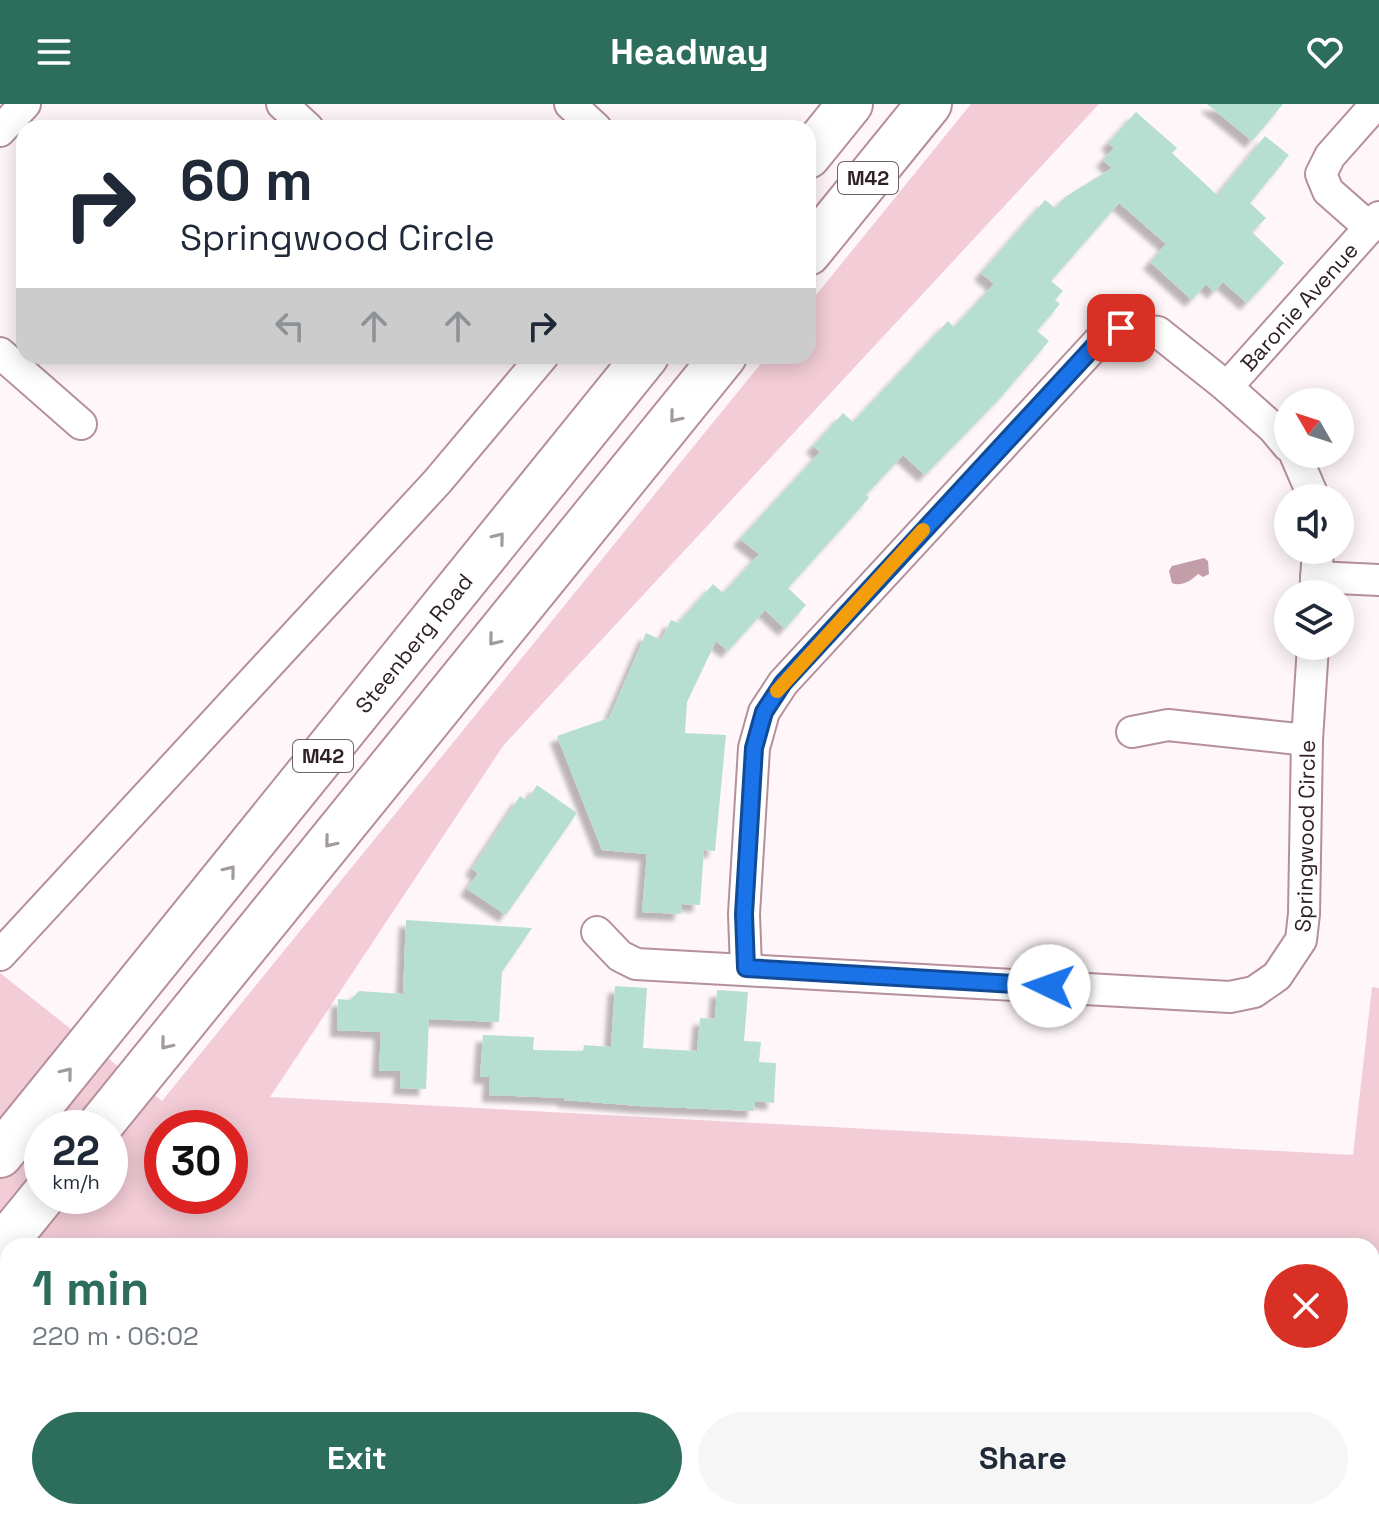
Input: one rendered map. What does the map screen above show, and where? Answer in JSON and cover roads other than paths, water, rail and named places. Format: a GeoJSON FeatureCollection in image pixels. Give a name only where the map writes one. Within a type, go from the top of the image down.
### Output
{"type":"FeatureCollection","features":[{"type":"Feature","properties":{"kind":"main road","name":"M42"},"geometry":{"type":"LineString","coordinates":[[816,146],[850,104]]}},
{"type":"Feature","properties":{"kind":"main road","name":"M42"},"geometry":{"type":"LineString","coordinates":[[816,243],[929,104]]}},
{"type":"Feature","properties":{"kind":"main road","name":"Steenberg Road"},"geometry":{"type":"LineString","coordinates":[[0,1155],[640,364]]}},
{"type":"Feature","properties":{"kind":"main road","name":"M42"},"geometry":{"type":"LineString","coordinates":[[113,1110],[718,364]]}},
{"type":"Feature","properties":{"kind":"main road"},"geometry":{"type":"LineString","coordinates":[[9,1238],[28,1214]]}},
{"type":"Feature","properties":{"kind":"street"},"geometry":{"type":"LineString","coordinates":[[0,131],[25,104]]}},
{"type":"Feature","properties":{"kind":"street"},"geometry":{"type":"LineString","coordinates":[[282,104],[299,120]]}},
{"type":"Feature","properties":{"kind":"street","name":"Baronie Avenue"},"geometry":{"type":"LineString","coordinates":[[1227,387],[1374,222],[1328,191],[1321,174],[1330,156],[1376,104]]}},
{"type":"Feature","properties":{"kind":"street"},"geometry":{"type":"LineString","coordinates":[[746,968],[744,914],[754,748],[764,712],[783,683],[1098,342],[1121,328],[1158,332],[1274,429]]}},
{"type":"Feature","properties":{"kind":"street"},"geometry":{"type":"LineString","coordinates":[[0,353],[81,424]]}},
{"type":"Feature","properties":{"kind":"street"},"geometry":{"type":"LineString","coordinates":[[0,955],[437,482],[536,364]]}},
{"type":"Feature","properties":{"kind":"street"},"geometry":{"type":"LineString","coordinates":[[1316,574],[1379,580]]}},
{"type":"Feature","properties":{"kind":"street","name":"Springwood Circle"},"geometry":{"type":"LineString","coordinates":[[597,932],[620,956],[636,964],[1230,997],[1254,992],[1277,976],[1301,940],[1312,660]]}},
{"type":"Feature","properties":{"kind":"street"},"geometry":{"type":"LineString","coordinates":[[1132,732],[1168,725],[1307,740]]}}]}
